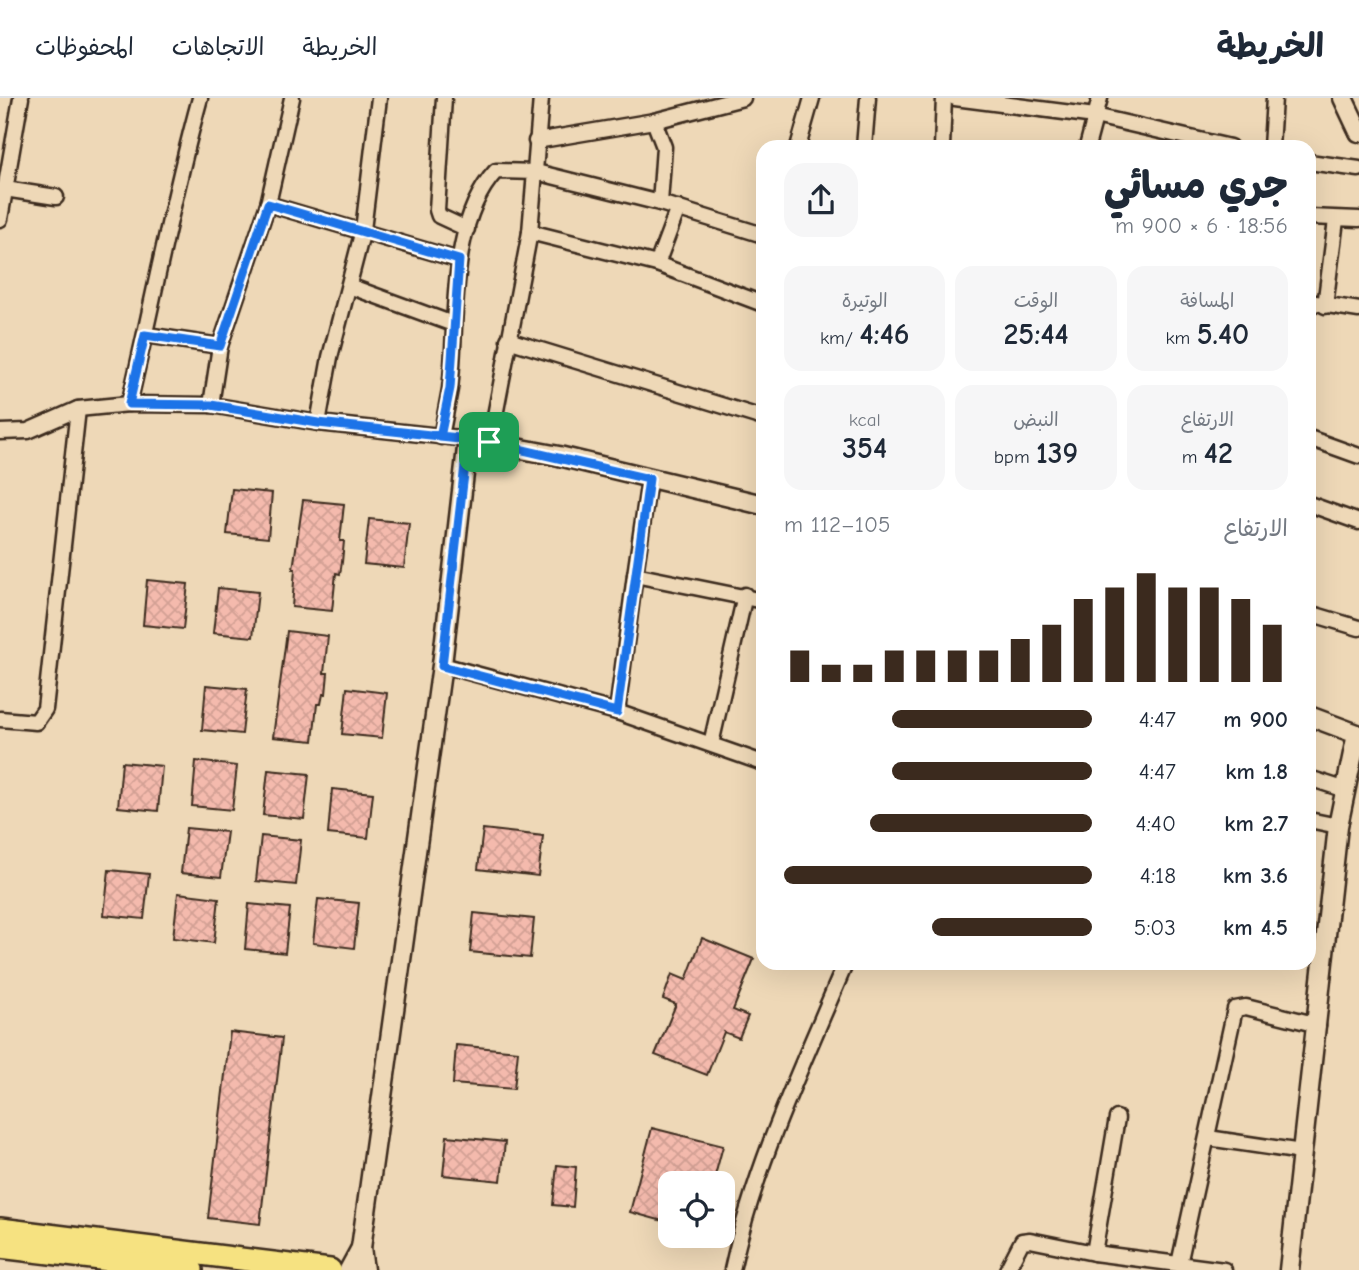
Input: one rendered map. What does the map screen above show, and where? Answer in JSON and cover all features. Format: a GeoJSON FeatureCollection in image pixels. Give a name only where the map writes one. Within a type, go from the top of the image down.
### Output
{"type":"FeatureCollection","features":[{"type":"Feature","properties":{"kind":"main road"},"geometry":{"type":"LineString","coordinates":[[0,1229],[330,1270]]}},
{"type":"Feature","properties":{"kind":"main road"},"geometry":{"type":"LineString","coordinates":[[0,1247],[181,1269]]}},
{"type":"Feature","properties":{"kind":"street"},"geometry":{"type":"LineString","coordinates":[[0,219],[5,189],[5,162],[21,98]]}},
{"type":"Feature","properties":{"kind":"street"},"geometry":{"type":"LineString","coordinates":[[129,404],[181,168],[200,98]]}},
{"type":"Feature","properties":{"kind":"street"},"geometry":{"type":"LineString","coordinates":[[211,405],[220,346],[268,204],[292,98]]}},
{"type":"Feature","properties":{"kind":"street"},"geometry":{"type":"LineString","coordinates":[[318,423],[330,357],[363,230],[379,98]]}},
{"type":"Feature","properties":{"kind":"street"},"geometry":{"type":"LineString","coordinates":[[444,98],[437,210],[439,216],[467,229]]}},
{"type":"Feature","properties":{"kind":"street"},"geometry":{"type":"LineString","coordinates":[[489,442],[530,232],[541,98]]}},
{"type":"Feature","properties":{"kind":"street"},"geometry":{"type":"LineString","coordinates":[[536,141],[654,121],[743,98]]}},
{"type":"Feature","properties":{"kind":"street"},"geometry":{"type":"LineString","coordinates":[[800,140],[812,98]]}},
{"type":"Feature","properties":{"kind":"street"},"geometry":{"type":"LineString","coordinates":[[865,140],[869,98]]}},
{"type":"Feature","properties":{"kind":"street"},"geometry":{"type":"LineString","coordinates":[[942,140],[944,98]]}},
{"type":"Feature","properties":{"kind":"street"},"geometry":{"type":"LineString","coordinates":[[955,98],[1095,116],[1200,140]]}},
{"type":"Feature","properties":{"kind":"street"},"geometry":{"type":"LineString","coordinates":[[1089,140],[1100,98]]}},
{"type":"Feature","properties":{"kind":"street"},"geometry":{"type":"LineString","coordinates":[[1272,140],[1275,98]]}},
{"type":"Feature","properties":{"kind":"street"},"geometry":{"type":"LineString","coordinates":[[1343,98],[1359,132]]}},
{"type":"Feature","properties":{"kind":"street"},"geometry":{"type":"LineString","coordinates":[[654,121],[664,147],[660,203]]}},
{"type":"Feature","properties":{"kind":"street"},"geometry":{"type":"LineString","coordinates":[[1316,163],[1359,169]]}},
{"type":"Feature","properties":{"kind":"street"},"geometry":{"type":"LineString","coordinates":[[440,437],[450,388],[459,260],[467,229],[486,182],[496,171],[536,172],[660,203],[756,233]]}},
{"type":"Feature","properties":{"kind":"street"},"geometry":{"type":"LineString","coordinates":[[5,189],[56,197]]}},
{"type":"Feature","properties":{"kind":"street"},"geometry":{"type":"LineString","coordinates":[[268,204],[363,230],[424,252],[459,260]]}},
{"type":"Feature","properties":{"kind":"street"},"geometry":{"type":"LineString","coordinates":[[657,264],[678,208]]}},
{"type":"Feature","properties":{"kind":"street"},"geometry":{"type":"LineString","coordinates":[[1316,218],[1359,219]]}},
{"type":"Feature","properties":{"kind":"street"},"geometry":{"type":"LineString","coordinates":[[1325,306],[1336,220]]}},
{"type":"Feature","properties":{"kind":"street"},"geometry":{"type":"LineString","coordinates":[[530,232],[657,264],[756,301]]}},
{"type":"Feature","properties":{"kind":"street"},"geometry":{"type":"LineString","coordinates":[[349,286],[453,324]]}},
{"type":"Feature","properties":{"kind":"street"},"geometry":{"type":"LineString","coordinates":[[1316,304],[1359,310]]}},
{"type":"Feature","properties":{"kind":"street"},"geometry":{"type":"LineString","coordinates":[[145,335],[220,346]]}},
{"type":"Feature","properties":{"kind":"street"},"geometry":{"type":"LineString","coordinates":[[508,340],[756,416]]}},
{"type":"Feature","properties":{"kind":"street"},"geometry":{"type":"LineString","coordinates":[[0,432],[28,431],[78,409],[129,404],[211,405],[318,423],[489,442],[756,503]]}},
{"type":"Feature","properties":{"kind":"street"},"geometry":{"type":"LineString","coordinates":[[0,719],[36,722],[45,709],[78,409]]}},
{"type":"Feature","properties":{"kind":"street"},"geometry":{"type":"LineString","coordinates":[[364,1270],[361,1248],[442,666],[468,439]]}},
{"type":"Feature","properties":{"kind":"street"},"geometry":{"type":"LineString","coordinates":[[1316,441],[1359,456]]}},
{"type":"Feature","properties":{"kind":"street"},"geometry":{"type":"LineString","coordinates":[[617,712],[649,479]]}},
{"type":"Feature","properties":{"kind":"street"},"geometry":{"type":"LineString","coordinates":[[1316,507],[1359,522]]}},
{"type":"Feature","properties":{"kind":"street"},"geometry":{"type":"LineString","coordinates":[[635,575],[756,598]]}},
{"type":"Feature","properties":{"kind":"street"},"geometry":{"type":"LineString","coordinates":[[711,744],[745,595]]}},
{"type":"Feature","properties":{"kind":"street"},"geometry":{"type":"LineString","coordinates":[[1316,615],[1359,628]]}},
{"type":"Feature","properties":{"kind":"street"},"geometry":{"type":"LineString","coordinates":[[442,666],[617,712],[756,760]]}},
{"type":"Feature","properties":{"kind":"street"},"geometry":{"type":"LineString","coordinates":[[1289,1270],[1338,826],[1358,730],[1316,718]]}},
{"type":"Feature","properties":{"kind":"street"},"geometry":{"type":"LineString","coordinates":[[1316,780],[1346,790]]}},
{"type":"Feature","properties":{"kind":"street"},"geometry":{"type":"LineString","coordinates":[[1316,821],[1338,826]]}},
{"type":"Feature","properties":{"kind":"street"},"geometry":{"type":"LineString","coordinates":[[732,1270],[740,1234],[782,1112],[843,970]]}},
{"type":"Feature","properties":{"kind":"street"},"geometry":{"type":"LineString","coordinates":[[1180,1264],[1208,1138],[1229,1025],[1235,1009],[1246,1007],[1318,1025]]}},
{"type":"Feature","properties":{"kind":"street"},"geometry":{"type":"LineString","coordinates":[[1094,1253],[1117,1118]]}},
{"type":"Feature","properties":{"kind":"street"},"geometry":{"type":"LineString","coordinates":[[1208,1138],[1302,1152]]}},
{"type":"Feature","properties":{"kind":"street"},"geometry":{"type":"LineString","coordinates":[[1007,1270],[1023,1241],[1224,1270]]}},
{"type":"Feature","properties":{"kind":"street"},"geometry":{"type":"LineString","coordinates":[[349,1270],[361,1248]]}},
{"type":"Feature","properties":{"kind":"building"},"geometry":{"type":"Polygon","coordinates":[[[232,489],[272,493],[268,538],[227,534],[232,489]]]}},
{"type":"Feature","properties":{"kind":"building"},"geometry":{"type":"Polygon","coordinates":[[[303,500],[344,504],[340,541],[344,541],[342,562],[340,574],[336,573],[332,611],[292,607],[293,569],[303,500]]]}},
{"type":"Feature","properties":{"kind":"building"},"geometry":{"type":"Polygon","coordinates":[[[369,519],[409,523],[404,568],[364,564],[369,519]]]}},
{"type":"Feature","properties":{"kind":"building"},"geometry":{"type":"Polygon","coordinates":[[[147,580],[188,584],[183,629],[143,625],[147,580]]]}},
{"type":"Feature","properties":{"kind":"building"},"geometry":{"type":"Polygon","coordinates":[[[218,588],[258,592],[253,637],[213,633],[218,588]]]}},
{"type":"Feature","properties":{"kind":"building"},"geometry":{"type":"Polygon","coordinates":[[[287,631],[328,636],[324,673],[328,673],[326,694],[323,694],[321,704],[317,704],[313,741],[273,737],[287,631]]]}},
{"type":"Feature","properties":{"kind":"building"},"geometry":{"type":"Polygon","coordinates":[[[206,685],[247,689],[242,734],[202,730],[206,685]]]}},
{"type":"Feature","properties":{"kind":"building"},"geometry":{"type":"Polygon","coordinates":[[[347,688],[387,693],[382,738],[342,734],[347,688]]]}},
{"type":"Feature","properties":{"kind":"building"},"geometry":{"type":"Polygon","coordinates":[[[196,761],[237,766],[232,810],[192,806],[196,761]]]}},
{"type":"Feature","properties":{"kind":"building"},"geometry":{"type":"Polygon","coordinates":[[[122,762],[162,766],[158,811],[118,807],[122,762]]]}},
{"type":"Feature","properties":{"kind":"building"},"geometry":{"type":"Polygon","coordinates":[[[268,770],[309,774],[304,819],[263,815],[268,770]]]}},
{"type":"Feature","properties":{"kind":"building"},"geometry":{"type":"Polygon","coordinates":[[[332,789],[373,793],[368,838],[328,834],[332,789]]]}},
{"type":"Feature","properties":{"kind":"building"},"geometry":{"type":"Polygon","coordinates":[[[186,828],[227,832],[221,877],[181,873],[186,828]]]}},
{"type":"Feature","properties":{"kind":"building"},"geometry":{"type":"Polygon","coordinates":[[[483,829],[543,836],[538,876],[478,869],[483,829]]]}},
{"type":"Feature","properties":{"kind":"building"},"geometry":{"type":"Polygon","coordinates":[[[261,836],[301,840],[296,885],[256,881],[261,836]]]}},
{"type":"Feature","properties":{"kind":"building"},"geometry":{"type":"Polygon","coordinates":[[[109,870],[149,874],[144,919],[104,915],[109,870]]]}},
{"type":"Feature","properties":{"kind":"building"},"geometry":{"type":"Polygon","coordinates":[[[178,893],[219,898],[214,943],[173,938],[178,893]]]}},
{"type":"Feature","properties":{"kind":"building"},"geometry":{"type":"Polygon","coordinates":[[[318,899],[359,903],[354,948],[313,943],[318,899]]]}},
{"type":"Feature","properties":{"kind":"building"},"geometry":{"type":"Polygon","coordinates":[[[249,904],[290,908],[285,953],[245,949],[249,904]]]}},
{"type":"Feature","properties":{"kind":"building"},"geometry":{"type":"Polygon","coordinates":[[[474,913],[534,919],[530,958],[470,952],[474,913]]]}},
{"type":"Feature","properties":{"kind":"building"},"geometry":{"type":"Polygon","coordinates":[[[702,938],[754,959],[733,1010],[748,1016],[739,1038],[724,1032],[707,1075],[655,1055],[676,1004],[663,999],[672,974],[686,980],[702,938]]]}},
{"type":"Feature","properties":{"kind":"building"},"geometry":{"type":"Polygon","coordinates":[[[230,1032],[282,1038],[260,1224],[208,1218],[230,1032]]]}},
{"type":"Feature","properties":{"kind":"building"},"geometry":{"type":"Polygon","coordinates":[[[456,1045],[518,1051],[514,1089],[453,1084],[456,1045]]]}},
{"type":"Feature","properties":{"kind":"building"},"geometry":{"type":"Polygon","coordinates":[[[652,1128],[723,1146],[716,1171],[658,1171],[658,1220],[630,1212],[652,1128]]]}},
{"type":"Feature","properties":{"kind":"building"},"geometry":{"type":"Polygon","coordinates":[[[447,1136],[505,1142],[501,1181],[443,1175],[447,1136]]]}},
{"type":"Feature","properties":{"kind":"building"},"geometry":{"type":"Polygon","coordinates":[[[557,1165],[576,1167],[573,1207],[553,1205],[557,1165]]]}},
{"type":"Feature","properties":{"kind":"route"},"geometry":{"type":"LineString","coordinates":[[489,442],[468,439],[440,437],[450,388],[459,260],[424,252],[363,230],[268,204],[220,346],[145,335],[129,404],[211,405],[318,423],[440,437],[468,439],[442,666],[617,712],[649,479],[559,456],[489,442]]}}]}
